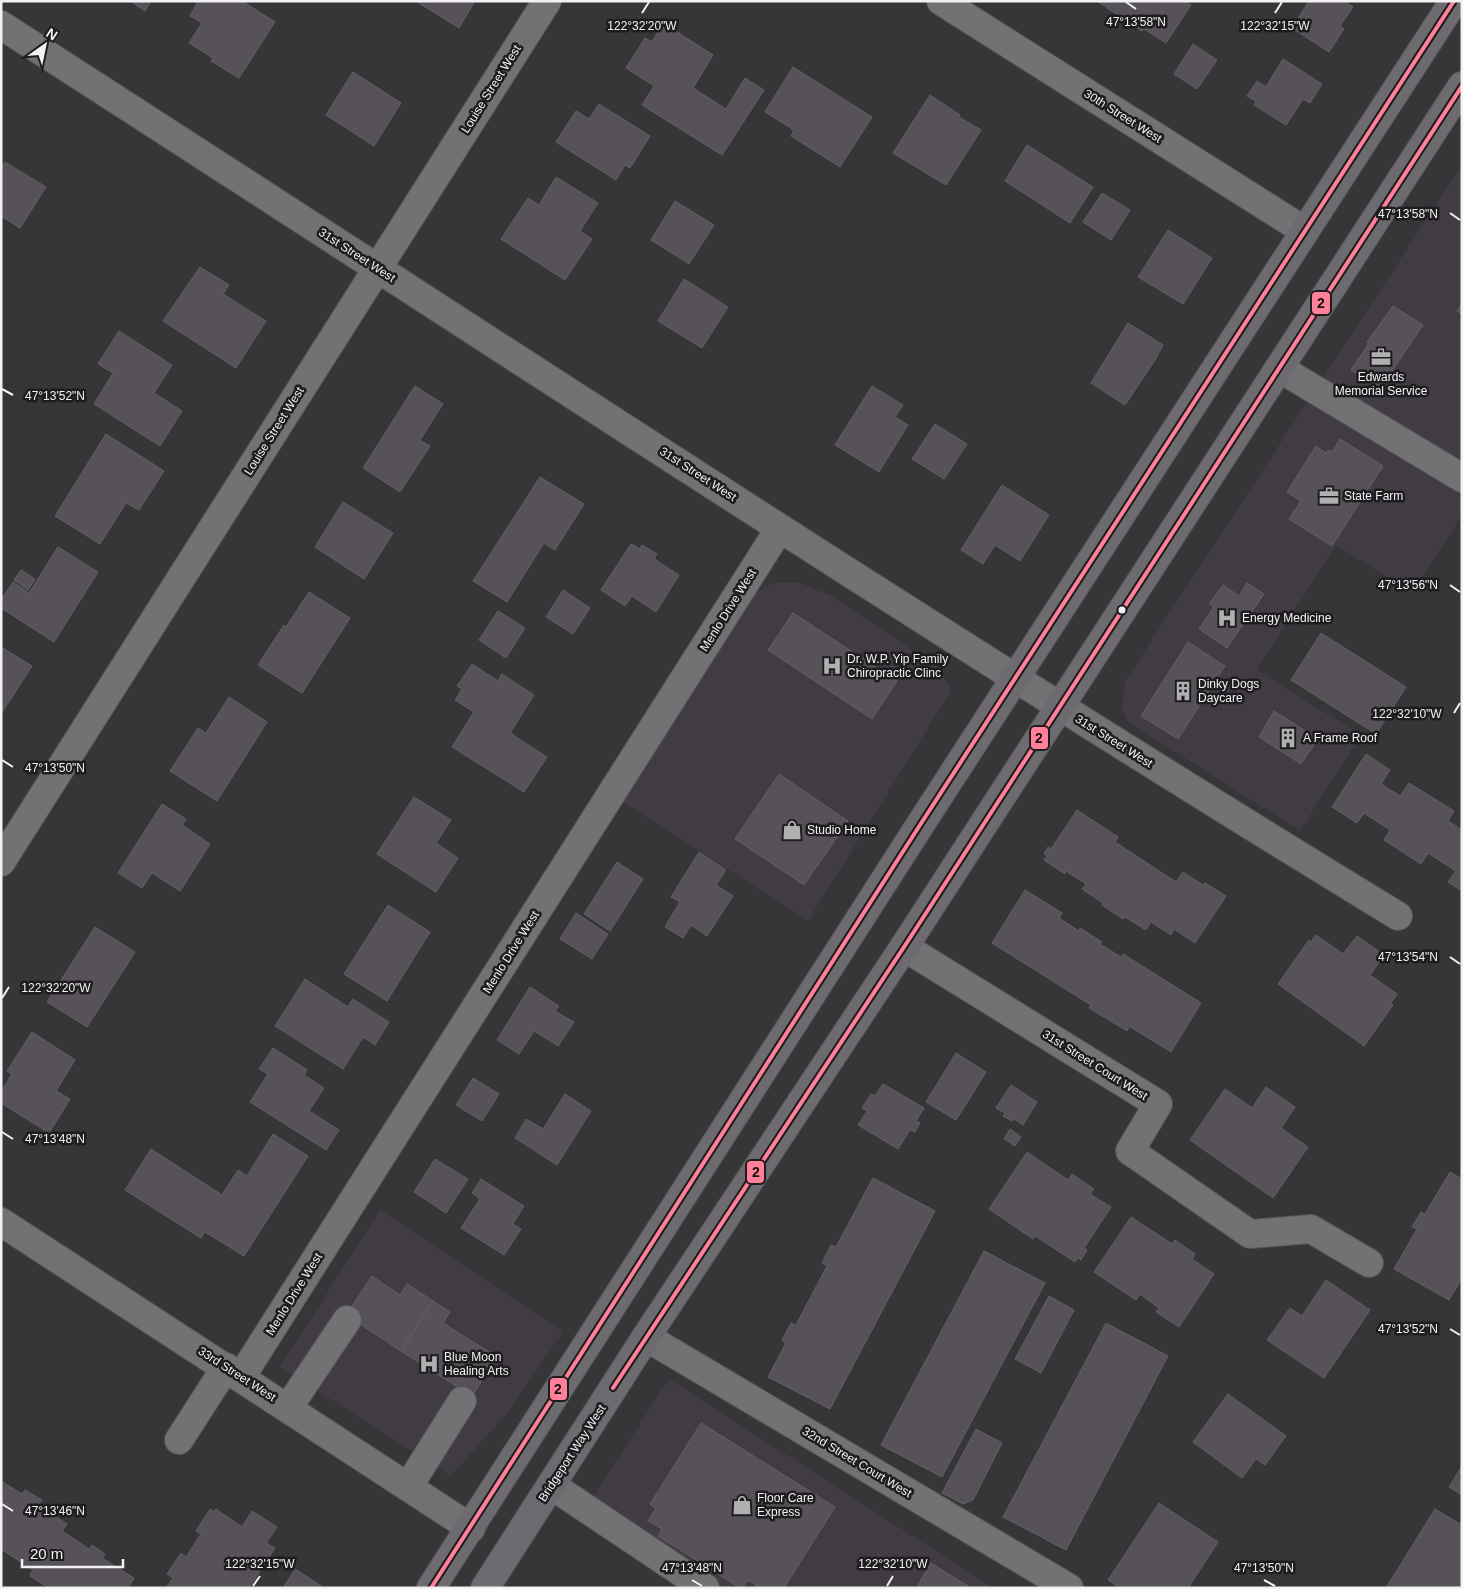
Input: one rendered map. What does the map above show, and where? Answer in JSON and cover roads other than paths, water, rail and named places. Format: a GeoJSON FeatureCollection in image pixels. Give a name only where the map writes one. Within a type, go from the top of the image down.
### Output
{"type":"FeatureCollection","features":[{"type":"Feature","properties":{"kind":"main road"},"geometry":{"type":"LineString","coordinates":[[432,1588],[1016,678],[1454,1]]}},
{"type":"Feature","properties":{"kind":"main road","name":"Bridgeport Way West"},"geometry":{"type":"LineString","coordinates":[[485,1588],[646,1337],[904,947],[1462,86]]}},
{"type":"Feature","properties":{"kind":"street","name":"Louise Street West"},"geometry":{"type":"LineString","coordinates":[[1,862],[547,1]]}},
{"type":"Feature","properties":{"kind":"street","name":"30th Street West"},"geometry":{"type":"LineString","coordinates":[[941,1],[1305,232]]}},
{"type":"Feature","properties":{"kind":"street","name":"31st Street West"},"geometry":{"type":"LineString","coordinates":[[1,25],[1060,707],[1398,916]]}},
{"type":"Feature","properties":{"kind":"street"},"geometry":{"type":"LineString","coordinates":[[1279,368],[1462,478]]}},
{"type":"Feature","properties":{"kind":"street","name":"Menlo Drive West"},"geometry":{"type":"LineString","coordinates":[[179,1440],[234,1372],[780,528]]}},
{"type":"Feature","properties":{"kind":"street","name":"31st Street Court West"},"geometry":{"type":"LineString","coordinates":[[904,947],[1158,1104],[1130,1151],[1250,1234],[1311,1229],[1369,1263]]}},
{"type":"Feature","properties":{"kind":"street","name":"33rd Street West"},"geometry":{"type":"LineString","coordinates":[[1,1222],[471,1528]]}},
{"type":"Feature","properties":{"kind":"street"},"geometry":{"type":"LineString","coordinates":[[288,1408],[347,1320]]}},
{"type":"Feature","properties":{"kind":"street","name":"32nd Street Court West"},"geometry":{"type":"LineString","coordinates":[[646,1337],[1069,1588]]}},
{"type":"Feature","properties":{"kind":"street"},"geometry":{"type":"LineString","coordinates":[[408,1487],[462,1401]]}},
{"type":"Feature","properties":{"kind":"street"},"geometry":{"type":"LineString","coordinates":[[551,1486],[705,1588]]}},
{"type":"Feature","properties":{"kind":"place","name":"Edwards Memorial Service"},"geometry":{"type":"Point","coordinates":[1381,357]}},
{"type":"Feature","properties":{"kind":"place","name":"State Farm"},"geometry":{"type":"Point","coordinates":[1329,496]}},
{"type":"Feature","properties":{"kind":"place","name":"Energy Medicine"},"geometry":{"type":"Point","coordinates":[1227,618]}},
{"type":"Feature","properties":{"kind":"place","name":"Dr. W.P. Yip Family Chiropractic Clinc"},"geometry":{"type":"Point","coordinates":[832,666]}},
{"type":"Feature","properties":{"kind":"place","name":"Dinky Dogs Daycare"},"geometry":{"type":"Point","coordinates":[1183,691]}},
{"type":"Feature","properties":{"kind":"place","name":"A Frame Roof"},"geometry":{"type":"Point","coordinates":[1288,738]}},
{"type":"Feature","properties":{"kind":"place","name":"Studio Home"},"geometry":{"type":"Point","coordinates":[792,830]}},
{"type":"Feature","properties":{"kind":"place","name":"Blue Moon Healing Arts"},"geometry":{"type":"Point","coordinates":[429,1364]}},
{"type":"Feature","properties":{"kind":"place","name":"Floor Care Express"},"geometry":{"type":"Point","coordinates":[742,1505]}}]}
